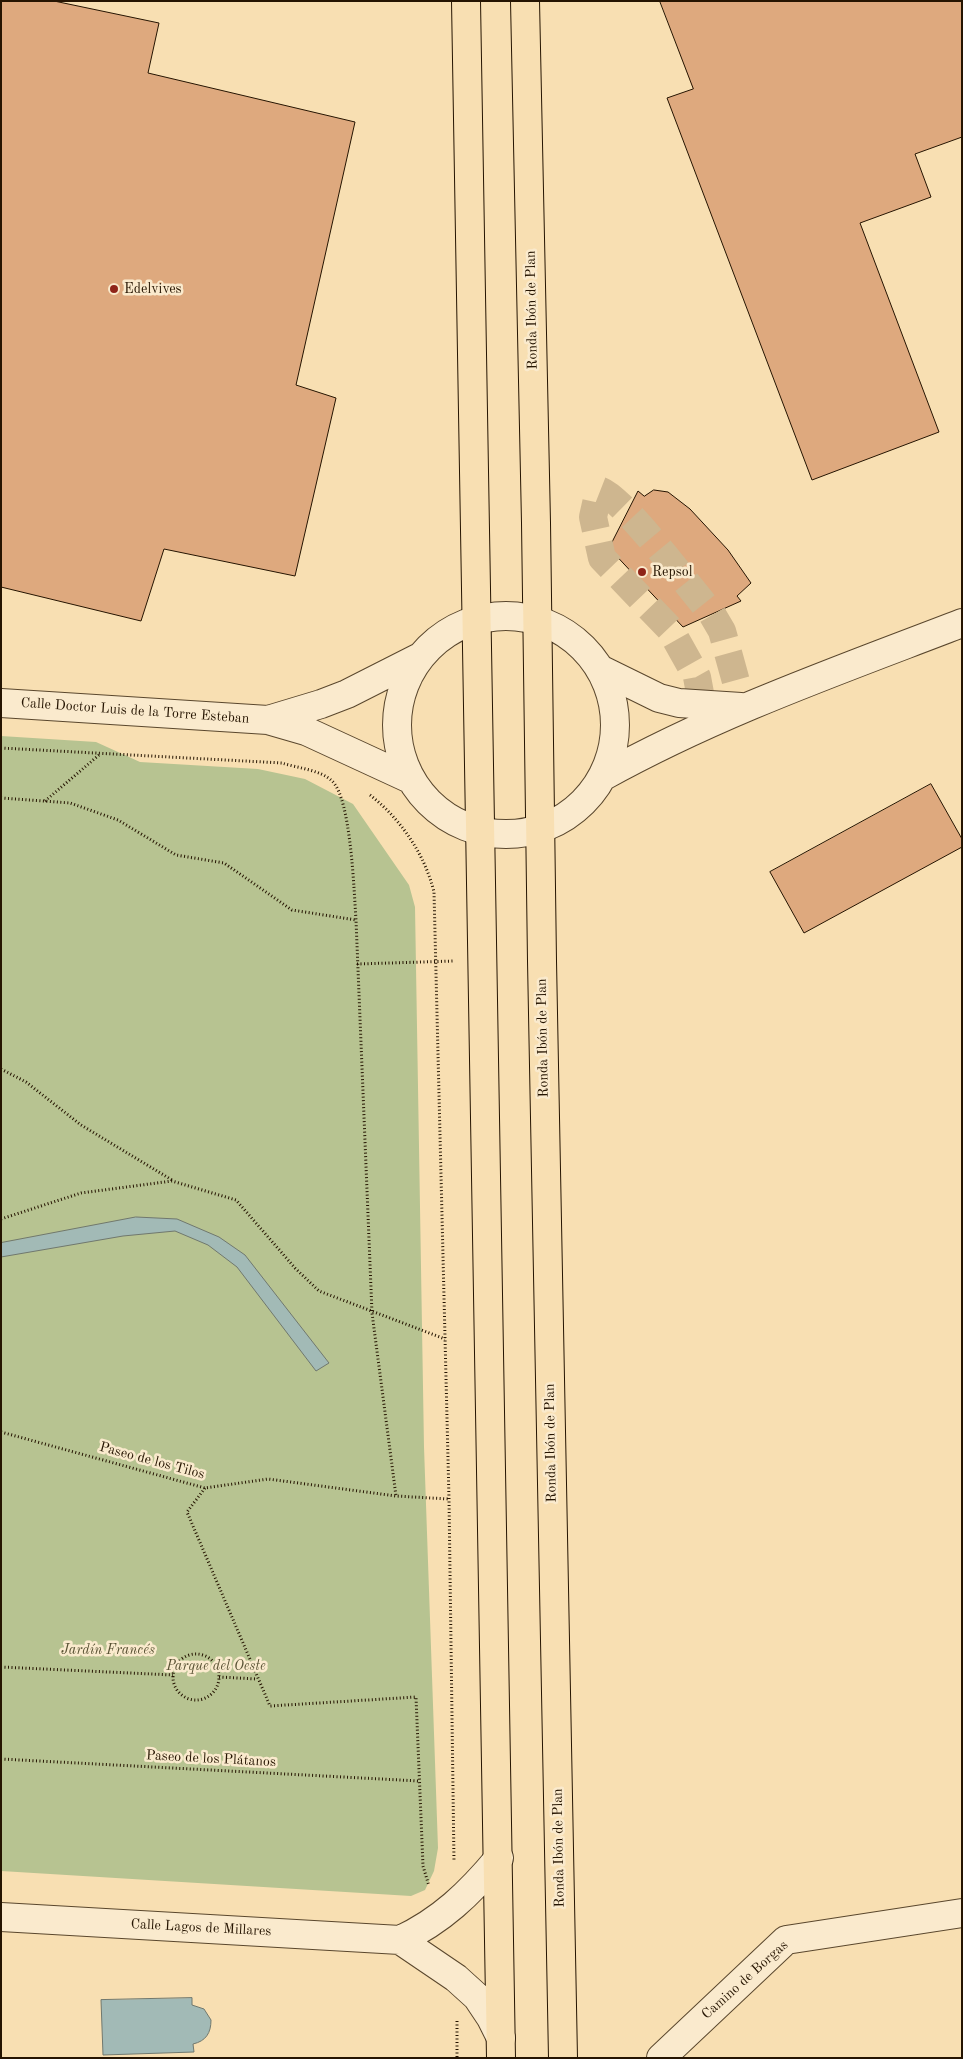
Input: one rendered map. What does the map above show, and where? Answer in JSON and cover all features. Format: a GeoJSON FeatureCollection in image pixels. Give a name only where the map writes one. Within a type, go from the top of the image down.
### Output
{"type":"FeatureCollection","features":[{"type":"Feature","properties":{"kind":"main road"},"geometry":{"type":"LineString","coordinates":[[466,1],[501,2048]]}},
{"type":"Feature","properties":{"kind":"main road","name":"Ronda Ibón de Plan"},"geometry":{"type":"LineString","coordinates":[[525,1],[538,619],[540,829],[563,2058]]}},
{"type":"Feature","properties":{"kind":"street"},"geometry":{"type":"LineString","coordinates":[[508,615],[538,619],[563,630],[585,648],[602,670],[615,705],[615,742],[602,777],[587,800],[565,817],[540,829],[510,834],[479,831],[441,814],[428,802],[410,779],[398,744],[397,706],[410,671],[420,657],[454,627],[478,618],[508,615]]}},
{"type":"Feature","properties":{"kind":"street"},"geometry":{"type":"LineString","coordinates":[[602,777],[661,745],[743,707],[962,623]]}},
{"type":"Feature","properties":{"kind":"street"},"geometry":{"type":"LineString","coordinates":[[268,720],[347,694],[420,657]]}},
{"type":"Feature","properties":{"kind":"street"},"geometry":{"type":"LineString","coordinates":[[602,670],[659,698],[679,702],[743,707]]}},
{"type":"Feature","properties":{"kind":"street","name":"Calle Doctor Luis de la Torre Esteban"},"geometry":{"type":"LineString","coordinates":[[1,703],[268,720]]}},
{"type":"Feature","properties":{"kind":"street"},"geometry":{"type":"LineString","coordinates":[[268,720],[306,732],[410,779]]}},
{"type":"Feature","properties":{"kind":"street"},"geometry":{"type":"LineString","coordinates":[[499,1858],[447,1912],[400,1940],[456,1978],[477,1997],[491,2018],[501,2048]]}},
{"type":"Feature","properties":{"kind":"street","name":"Camino de Borgas"},"geometry":{"type":"LineString","coordinates":[[661,2058],[786,1940],[962,1913]]}},
{"type":"Feature","properties":{"kind":"street","name":"Calle Lagos de Millares"},"geometry":{"type":"LineString","coordinates":[[1,1916],[400,1940]]}},
{"type":"Feature","properties":{"kind":"path"},"geometry":{"type":"LineString","coordinates":[[1,748],[282,763],[332,780],[342,781]]}},
{"type":"Feature","properties":{"kind":"path"},"geometry":{"type":"LineString","coordinates":[[45,801],[99,754]]}},
{"type":"Feature","properties":{"kind":"path"},"geometry":{"type":"LineString","coordinates":[[332,780],[341,792],[356,920],[372,1313],[396,1496]]}},
{"type":"Feature","properties":{"kind":"path"},"geometry":{"type":"LineString","coordinates":[[364,791],[376,800],[406,834],[429,872],[434,892],[448,1499],[447,1912]]}},
{"type":"Feature","properties":{"kind":"path"},"geometry":{"type":"LineString","coordinates":[[1,798],[70,803],[118,820],[176,855],[224,863],[292,910],[356,920]]}},
{"type":"Feature","properties":{"kind":"path"},"geometry":{"type":"LineString","coordinates":[[357,964],[457,961]]}},
{"type":"Feature","properties":{"kind":"path"},"geometry":{"type":"LineString","coordinates":[[1,1069],[26,1082],[81,1125],[172,1180],[236,1200],[295,1268],[319,1291],[372,1313],[444,1339]]}},
{"type":"Feature","properties":{"kind":"path"},"geometry":{"type":"LineString","coordinates":[[1,1219],[82,1193],[172,1180]]}},
{"type":"Feature","properties":{"kind":"path","name":"Paseo de los Tilos"},"geometry":{"type":"LineString","coordinates":[[1,1432],[205,1488],[268,1479],[396,1496],[448,1499]]}},
{"type":"Feature","properties":{"kind":"path"},"geometry":{"type":"LineString","coordinates":[[205,1488],[187,1512],[270,1706],[416,1697],[423,1866],[447,1912]]}},
{"type":"Feature","properties":{"kind":"path"},"geometry":{"type":"LineString","coordinates":[[201,1655],[214,1662],[219,1677],[214,1691],[202,1699],[195,1700],[187,1698],[176,1689],[173,1675],[175,1667],[186,1656],[201,1655]]}},
{"type":"Feature","properties":{"kind":"path"},"geometry":{"type":"LineString","coordinates":[[1,1666],[173,1675]]}},
{"type":"Feature","properties":{"kind":"path"},"geometry":{"type":"LineString","coordinates":[[219,1677],[257,1679]]}},
{"type":"Feature","properties":{"kind":"path","name":"Paseo de los Plátanos"},"geometry":{"type":"LineString","coordinates":[[1,1759],[419,1781]]}},
{"type":"Feature","properties":{"kind":"path"},"geometry":{"type":"LineString","coordinates":[[456,1978],[458,2058]]}},
{"type":"Feature","properties":{"kind":"green space","name":"Parque del Oeste"},"geometry":{"type":"Polygon","coordinates":[[[1,736],[96,742],[140,762],[258,769],[305,779],[353,804],[409,885],[415,907],[424,1447],[438,1848],[434,1871],[425,1890],[411,1896],[1,1871],[1,736]]]}},
{"type":"Feature","properties":{"kind":"water"},"geometry":{"type":"Polygon","coordinates":[[[136,1217],[177,1219],[219,1237],[245,1255],[329,1363],[316,1371],[237,1267],[208,1245],[175,1231],[123,1236],[1,1257],[1,1243],[136,1217]]]}},
{"type":"Feature","properties":{"kind":"water"},"geometry":{"type":"Polygon","coordinates":[[[192,1998],[192,2005],[204,2009],[211,2020],[207,2036],[193,2044],[194,2052],[103,2055],[101,2000],[192,1998]]]}},
{"type":"Feature","properties":{"kind":"building"},"geometry":{"type":"Polygon","coordinates":[[[1,1],[54,1],[159,23],[148,73],[355,122],[296,385],[336,398],[295,576],[164,549],[141,621],[1,587],[1,1]]]}},
{"type":"Feature","properties":{"kind":"building"},"geometry":{"type":"Polygon","coordinates":[[[660,1],[962,1],[962,137],[915,154],[931,197],[860,223],[939,432],[812,480],[667,98],[693,89],[660,1]]]}},
{"type":"Feature","properties":{"kind":"building"},"geometry":{"type":"Polygon","coordinates":[[[654,490],[668,492],[690,509],[728,550],[751,583],[737,596],[741,601],[683,627],[609,548],[638,491],[644,496],[654,490]]]}},
{"type":"Feature","properties":{"kind":"building"},"geometry":{"type":"Polygon","coordinates":[[[931,784],[962,839],[962,847],[804,933],[770,872],[931,784]]]}},
{"type":"Feature","properties":{"kind":"tunnel"},"geometry":{"type":"LineString","coordinates":[[702,704],[697,677],[670,629],[602,558],[593,517],[599,490],[610,496],[640,526],[712,614],[722,631],[743,707]]}},
{"type":"Feature","properties":{"kind":"place","name":"Edelvives"},"geometry":{"type":"Point","coordinates":[114,289]}},
{"type":"Feature","properties":{"kind":"place","name":"Repsol"},"geometry":{"type":"Point","coordinates":[642,572]}},
{"type":"Feature","properties":{"kind":"park label","name":"Jardín Francés"},"geometry":{"type":"Point","coordinates":[108,1650]}}]}
